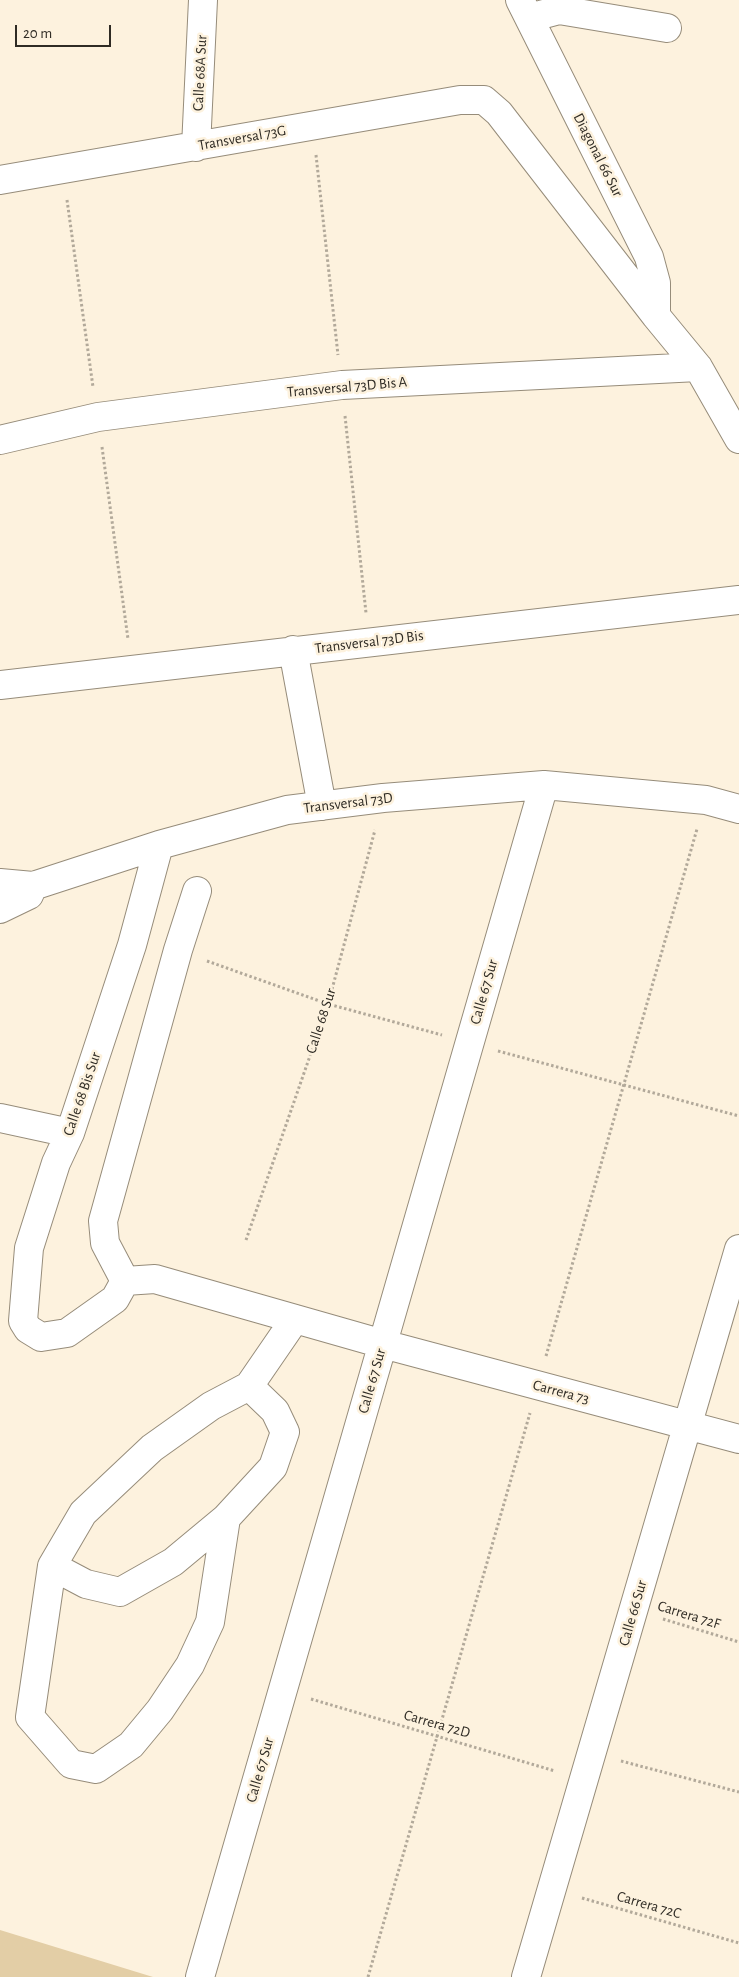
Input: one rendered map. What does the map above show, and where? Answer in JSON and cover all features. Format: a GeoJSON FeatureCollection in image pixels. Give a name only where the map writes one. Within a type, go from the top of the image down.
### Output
{"type":"FeatureCollection","features":[{"type":"Feature","properties":{"kind":"street","name":"Calle 68A Sur"},"geometry":{"type":"LineString","coordinates":[[196,147],[203,0]]}},
{"type":"Feature","properties":{"kind":"street"},"geometry":{"type":"LineString","coordinates":[[524,9],[559,10],[667,28]]}},
{"type":"Feature","properties":{"kind":"street","name":"Diagonal 66 Sur"},"geometry":{"type":"LineString","coordinates":[[524,9],[649,257],[656,283],[656,316]]}},
{"type":"Feature","properties":{"kind":"street","name":"Transversal 73G"},"geometry":{"type":"LineString","coordinates":[[0,180],[460,100],[484,100],[499,113],[656,316]]}},
{"type":"Feature","properties":{"kind":"street"},"geometry":{"type":"LineString","coordinates":[[656,316],[698,367],[739,439]]}},
{"type":"Feature","properties":{"kind":"street","name":"Transversal 73D Bis A"},"geometry":{"type":"LineString","coordinates":[[0,440],[98,417],[342,385],[698,367]]}},
{"type":"Feature","properties":{"kind":"street","name":"Transversal 73D Bis"},"geometry":{"type":"LineString","coordinates":[[0,685],[739,600]]}},
{"type":"Feature","properties":{"kind":"street"},"geometry":{"type":"LineString","coordinates":[[293,650],[322,806]]}},
{"type":"Feature","properties":{"kind":"street","name":"Transversal 73D"},"geometry":{"type":"LineString","coordinates":[[0,883],[32,886],[159,846],[287,810],[383,798],[544,785],[706,800],[739,809]]}},
{"type":"Feature","properties":{"kind":"street","name":"Calle 67 Sur"},"geometry":{"type":"LineString","coordinates":[[200,1977],[544,785]]}},
{"type":"Feature","properties":{"kind":"street","name":"Calle 68 Bis Sur"},"geometry":{"type":"LineString","coordinates":[[125,1281],[115,1300],[67,1333],[41,1337],[28,1329],[23,1321],[30,1248],[56,1163],[70,1133],[132,945],[159,846]]}},
{"type":"Feature","properties":{"kind":"street"},"geometry":{"type":"LineString","coordinates":[[0,909],[29,894],[32,886]]}},
{"type":"Feature","properties":{"kind":"street"},"geometry":{"type":"LineString","coordinates":[[125,1281],[105,1242],[103,1221],[178,950],[198,891]]}},
{"type":"Feature","properties":{"kind":"street"},"geometry":{"type":"LineString","coordinates":[[0,1118],[70,1133]]}},
{"type":"Feature","properties":{"kind":"street","name":"Calle 66 Sur"},"geometry":{"type":"LineString","coordinates":[[526,1977],[739,1249]]}},
{"type":"Feature","properties":{"kind":"street","name":"Carrera 73"},"geometry":{"type":"LineString","coordinates":[[125,1281],[155,1279],[383,1344],[739,1439]]}},
{"type":"Feature","properties":{"kind":"street"},"geometry":{"type":"LineString","coordinates":[[226,1518],[210,1622],[190,1665],[160,1710],[131,1745],[96,1769],[71,1764],[30,1717],[52,1566],[83,1513],[152,1448],[211,1406],[249,1386],[295,1319]]}},
{"type":"Feature","properties":{"kind":"street"},"geometry":{"type":"LineString","coordinates":[[52,1566],[86,1584],[120,1592],[173,1562],[226,1518],[273,1467],[285,1432],[275,1411],[249,1386]]}},
{"type":"Feature","properties":{"kind":"path","name":"Calle 68 Sur"},"geometry":{"type":"LineString","coordinates":[[246,1240],[328,1004],[383,798]]}},
{"type":"Feature","properties":{"kind":"path","name":"Carrera 72F"},"geometry":{"type":"LineString","coordinates":[[634,1610],[739,1642]]}},
{"type":"Feature","properties":{"kind":"path","name":"Carrera 72D"},"geometry":{"type":"LineString","coordinates":[[283,1690],[584,1779]]}},
{"type":"Feature","properties":{"kind":"path"},"geometry":{"type":"LineString","coordinates":[[592,1753],[739,1792]]}},
{"type":"Feature","properties":{"kind":"path","name":"Carrera 72C"},"geometry":{"type":"LineString","coordinates":[[552,1889],[739,1943]]}},
{"type":"Feature","properties":{"kind":"shaded area"},"geometry":{"type":"Polygon","coordinates":[[[0,1930],[153,1977],[0,1977],[0,1930]]]}}]}
